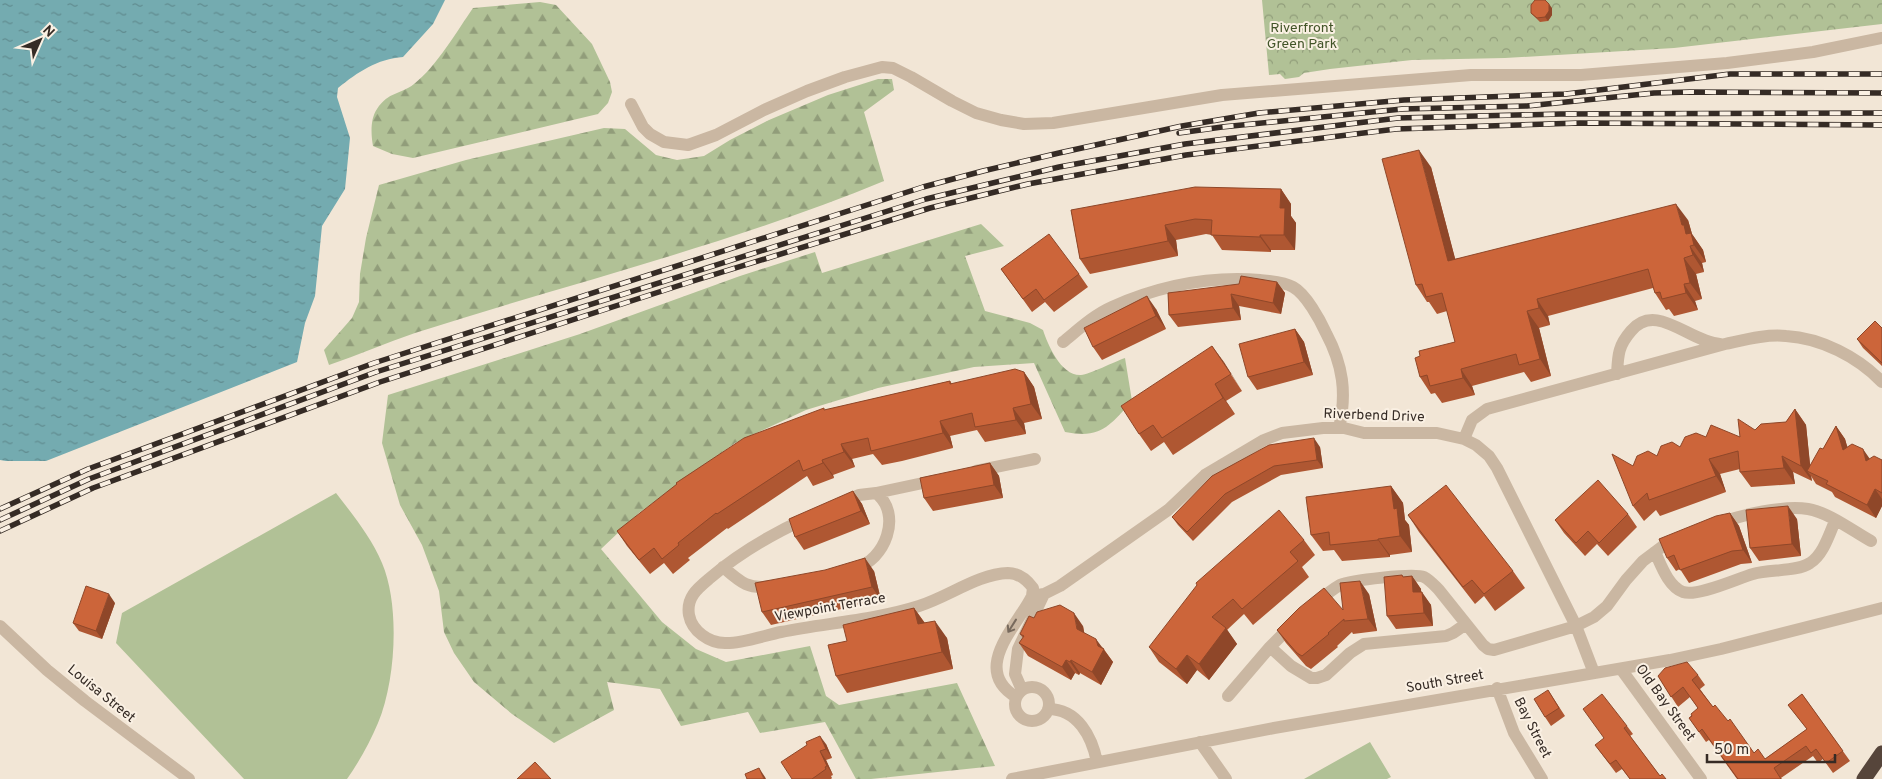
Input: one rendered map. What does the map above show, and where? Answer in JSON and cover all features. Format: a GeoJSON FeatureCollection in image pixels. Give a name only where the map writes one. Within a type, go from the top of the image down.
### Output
{"type":"FeatureCollection","features":[{"type":"Feature","properties":{"kind":"highway"},"geometry":{"type":"LineString","coordinates":[[1864,779],[1882,753]]}},
{"type":"Feature","properties":{"kind":"street"},"geometry":{"type":"LineString","coordinates":[[631,104],[643,127],[650,134],[664,142],[679,146],[688,145],[716,135],[764,110],[807,91],[882,67],[893,68],[952,101],[976,112],[1001,120],[1024,124],[1053,123],[1222,94],[1471,75],[1581,75],[1727,63],[1813,52],[1882,38]]}},
{"type":"Feature","properties":{"kind":"street"},"geometry":{"type":"LineString","coordinates":[[1064,342],[1093,317],[1112,307],[1144,294],[1173,286],[1210,280],[1232,279],[1263,280],[1290,286],[1300,293],[1313,311],[1327,334],[1334,351],[1344,387],[1344,403],[1339,428]]}},
{"type":"Feature","properties":{"kind":"street"},"geometry":{"type":"LineString","coordinates":[[1617,374],[1618,351],[1622,342],[1634,327],[1648,320],[1660,320],[1709,343],[1725,344]]}},
{"type":"Feature","properties":{"kind":"street"},"geometry":{"type":"LineString","coordinates":[[1464,439],[1472,420],[1487,409],[1725,344],[1786,336],[1817,341],[1848,356],[1868,369],[1882,382]]}},
{"type":"Feature","properties":{"kind":"street","name":"Riverbend Drive"},"geometry":{"type":"LineString","coordinates":[[1038,595],[1060,586],[1168,510],[1205,474],[1264,440],[1282,433],[1323,428],[1339,428],[1364,433],[1437,433],[1464,439],[1482,449],[1497,468],[1576,626],[1594,673]]}},
{"type":"Feature","properties":{"kind":"street"},"geometry":{"type":"LineString","coordinates":[[832,507],[859,495],[1035,459]]}},
{"type":"Feature","properties":{"kind":"street"},"geometry":{"type":"LineString","coordinates":[[843,571],[868,564],[885,543],[888,525],[887,510],[882,498],[876,492]]}},
{"type":"Feature","properties":{"kind":"street"},"geometry":{"type":"LineString","coordinates":[[1706,528],[1743,516],[1799,509],[1818,512],[1871,541]]}},
{"type":"Feature","properties":{"kind":"street","name":"Viewpoint Terrace"},"geometry":{"type":"LineString","coordinates":[[816,514],[770,536],[723,567],[694,591],[689,607],[689,616],[699,632],[707,638],[726,644],[906,609],[932,601],[989,576],[999,574],[1011,573],[1024,578],[1038,595]]}},
{"type":"Feature","properties":{"kind":"street"},"geometry":{"type":"LineString","coordinates":[[1655,552],[1668,578],[1676,587],[1685,592],[1698,591],[1760,572],[1808,565],[1818,557],[1835,521]]}},
{"type":"Feature","properties":{"kind":"street"},"geometry":{"type":"LineString","coordinates":[[1228,696],[1270,648],[1303,615],[1341,585],[1412,575],[1423,576],[1431,581],[1483,645],[1488,649],[1494,650],[1576,626],[1602,612],[1634,570],[1667,543],[1689,534]]}},
{"type":"Feature","properties":{"kind":"street"},"geometry":{"type":"LineString","coordinates":[[723,567],[743,583],[756,588],[786,583]]}},
{"type":"Feature","properties":{"kind":"street"},"geometry":{"type":"LineString","coordinates":[[1038,595],[1006,635],[998,656],[1000,679],[1007,692],[1019,693],[1028,687],[1042,690],[1046,695],[1048,709],[1040,719],[1028,720],[1018,713],[1015,705],[1019,693],[1015,674],[1018,649],[1038,595]]}},
{"type":"Feature","properties":{"kind":"street","name":"South Street"},"geometry":{"type":"LineString","coordinates":[[1012,779],[1200,742],[1497,688],[1622,669],[1721,649],[1882,608]]}},
{"type":"Feature","properties":{"kind":"street"},"geometry":{"type":"LineString","coordinates":[[1270,648],[1291,666],[1311,678],[1317,678],[1326,675],[1350,652],[1364,644],[1446,636],[1453,634],[1466,624]]}},
{"type":"Feature","properties":{"kind":"street","name":"Louisa Street"},"geometry":{"type":"LineString","coordinates":[[0,626],[85,701],[189,779]]}},
{"type":"Feature","properties":{"kind":"street","name":"Old Bay Street"},"geometry":{"type":"LineString","coordinates":[[1622,669],[1701,779]]}},
{"type":"Feature","properties":{"kind":"street","name":"Bay Street"},"geometry":{"type":"LineString","coordinates":[[1497,688],[1514,733],[1542,779]]}},
{"type":"Feature","properties":{"kind":"street"},"geometry":{"type":"LineString","coordinates":[[1048,709],[1065,712],[1081,725],[1088,733],[1092,742],[1097,762]]}},
{"type":"Feature","properties":{"kind":"street"},"geometry":{"type":"LineString","coordinates":[[1200,742],[1226,779]]}},
{"type":"Feature","properties":{"kind":"green space","name":"Riverfront Green Park"},"geometry":{"type":"Polygon","coordinates":[[[1262,0],[1882,0],[1882,24],[1674,48],[1505,58],[1412,60],[1330,69],[1304,73],[1299,77],[1285,79],[1280,74],[1269,75],[1262,0]]]}},
{"type":"Feature","properties":{"kind":"green space"},"geometry":{"type":"Polygon","coordinates":[[[540,2],[556,5],[592,44],[610,82],[612,92],[608,103],[598,114],[413,158],[392,154],[373,146],[372,122],[381,103],[390,96],[414,84],[422,77],[446,48],[473,8],[540,2]]]}},
{"type":"Feature","properties":{"kind":"green space"},"geometry":{"type":"Polygon","coordinates":[[[878,79],[892,79],[894,90],[864,112],[884,181],[827,204],[710,244],[415,333],[329,365],[324,350],[352,318],[359,302],[360,274],[366,238],[379,185],[466,160],[604,128],[625,129],[656,155],[677,160],[704,156],[769,120],[828,95],[878,79]]]}},
{"type":"Feature","properties":{"kind":"green space"},"geometry":{"type":"Polygon","coordinates":[[[981,224],[1004,246],[965,256],[985,311],[1030,323],[1043,330],[1056,358],[1067,370],[1074,374],[1085,374],[1125,358],[1132,401],[1110,424],[1088,434],[1065,432],[1034,363],[974,367],[878,388],[806,410],[735,443],[639,513],[601,549],[662,622],[696,649],[726,662],[810,646],[826,696],[839,705],[957,683],[995,766],[856,779],[825,722],[760,733],[748,712],[681,726],[660,689],[607,682],[614,710],[554,743],[512,714],[474,682],[454,653],[444,632],[439,591],[422,545],[400,505],[382,443],[388,395],[580,334],[740,276],[815,252],[822,273],[981,224]]]}},
{"type":"Feature","properties":{"kind":"green space"},"geometry":{"type":"Polygon","coordinates":[[[336,493],[373,544],[388,580],[392,600],[394,643],[389,686],[384,706],[368,745],[347,779],[244,779],[116,643],[122,613],[336,493]]]}},
{"type":"Feature","properties":{"kind":"green space"},"geometry":{"type":"Polygon","coordinates":[[[1370,742],[1391,777],[1387,779],[1304,779],[1370,742]]]}},
{"type":"Feature","properties":{"kind":"water"},"geometry":{"type":"Polygon","coordinates":[[[0,0],[445,0],[433,24],[403,57],[376,63],[338,88],[337,97],[350,138],[345,189],[322,226],[315,296],[305,323],[297,362],[46,461],[0,460],[0,0]]]}},
{"type":"Feature","properties":{"kind":"building"},"geometry":{"type":"Polygon","coordinates":[[[1535,0],[1545,0],[1549,4],[1549,11],[1545,17],[1537,18],[1531,13],[1531,5],[1535,0]]]}},
{"type":"Feature","properties":{"kind":"building"},"geometry":{"type":"Polygon","coordinates":[[[1419,150],[1448,261],[1676,204],[1682,225],[1684,225],[1686,234],[1691,233],[1694,245],[1690,246],[1693,255],[1684,258],[1690,283],[1684,284],[1686,293],[1662,299],[1660,292],[1655,293],[1648,269],[1537,299],[1539,308],[1527,311],[1540,359],[1519,365],[1516,354],[1461,369],[1463,378],[1430,386],[1427,375],[1420,377],[1415,358],[1420,356],[1419,351],[1455,342],[1442,293],[1426,297],[1422,284],[1416,285],[1382,159],[1419,150]]]}},
{"type":"Feature","properties":{"kind":"building"},"geometry":{"type":"Polygon","coordinates":[[[1195,187],[1281,189],[1280,208],[1285,208],[1284,235],[1260,235],[1260,237],[1211,235],[1212,220],[1195,219],[1165,225],[1168,241],[1080,259],[1071,210],[1195,187]]]}},
{"type":"Feature","properties":{"kind":"building"},"geometry":{"type":"Polygon","coordinates":[[[1049,234],[1079,274],[1044,300],[1036,289],[1023,299],[1001,269],[1049,234]]]}},
{"type":"Feature","properties":{"kind":"building"},"geometry":{"type":"Polygon","coordinates":[[[1241,276],[1277,282],[1273,303],[1231,294],[1233,308],[1169,315],[1168,293],[1239,284],[1241,276]]]}},
{"type":"Feature","properties":{"kind":"building"},"geometry":{"type":"Polygon","coordinates":[[[1147,296],[1156,316],[1093,347],[1084,328],[1147,296]]]}},
{"type":"Feature","properties":{"kind":"building"},"geometry":{"type":"Polygon","coordinates":[[[1875,321],[1882,328],[1882,363],[1857,339],[1875,321]]]}},
{"type":"Feature","properties":{"kind":"building"},"geometry":{"type":"Polygon","coordinates":[[[1295,329],[1304,362],[1248,377],[1239,344],[1295,329]]]}},
{"type":"Feature","properties":{"kind":"building"},"geometry":{"type":"Polygon","coordinates":[[[1212,346],[1231,374],[1215,384],[1223,398],[1162,438],[1153,425],[1139,434],[1121,406],[1212,346]]]}},
{"type":"Feature","properties":{"kind":"building"},"geometry":{"type":"Polygon","coordinates":[[[1015,369],[1024,372],[1031,404],[1013,408],[1016,420],[975,427],[972,413],[940,421],[943,433],[871,451],[868,438],[841,444],[844,452],[822,460],[823,463],[803,471],[799,460],[716,513],[678,543],[679,545],[662,559],[654,548],[639,560],[617,531],[676,483],[744,438],[824,408],[824,410],[950,381],[950,384],[1015,369]]]}},
{"type":"Feature","properties":{"kind":"building"},"geometry":{"type":"Polygon","coordinates":[[[1795,409],[1801,466],[1782,456],[1784,468],[1740,472],[1738,451],[1709,459],[1716,476],[1649,500],[1647,493],[1633,506],[1612,454],[1633,466],[1637,456],[1648,451],[1657,456],[1661,446],[1672,442],[1680,447],[1685,437],[1696,433],[1706,437],[1711,425],[1740,437],[1738,419],[1755,430],[1761,424],[1786,422],[1795,409]]]}},
{"type":"Feature","properties":{"kind":"building"},"geometry":{"type":"Polygon","coordinates":[[[1836,426],[1843,450],[1852,444],[1863,449],[1866,461],[1874,456],[1882,460],[1882,493],[1875,489],[1867,505],[1826,484],[1828,481],[1807,471],[1820,448],[1823,449],[1836,426]]]}},
{"type":"Feature","properties":{"kind":"building"},"geometry":{"type":"Polygon","coordinates":[[[1314,438],[1317,460],[1274,466],[1225,494],[1187,532],[1172,517],[1212,476],[1269,445],[1314,438]]]}},
{"type":"Feature","properties":{"kind":"building"},"geometry":{"type":"Polygon","coordinates":[[[990,463],[994,485],[924,498],[920,478],[990,463]]]}},
{"type":"Feature","properties":{"kind":"building"},"geometry":{"type":"Polygon","coordinates":[[[1598,480],[1628,514],[1599,543],[1588,531],[1576,543],[1555,520],[1598,480]]]}},
{"type":"Feature","properties":{"kind":"building"},"geometry":{"type":"Polygon","coordinates":[[[1446,485],[1513,571],[1484,594],[1472,580],[1463,587],[1408,515],[1446,485]]]}},
{"type":"Feature","properties":{"kind":"building"},"geometry":{"type":"Polygon","coordinates":[[[1391,486],[1394,509],[1397,508],[1400,536],[1330,545],[1329,532],[1311,535],[1306,497],[1391,486]]]}},
{"type":"Feature","properties":{"kind":"building"},"geometry":{"type":"Polygon","coordinates":[[[853,491],[861,511],[795,537],[789,519],[853,491]]]}},
{"type":"Feature","properties":{"kind":"building"},"geometry":{"type":"Polygon","coordinates":[[[1788,506],[1792,544],[1750,548],[1746,510],[1788,506]]]}},
{"type":"Feature","properties":{"kind":"building"},"geometry":{"type":"Polygon","coordinates":[[[1279,510],[1304,540],[1290,552],[1298,561],[1242,609],[1233,599],[1212,617],[1226,628],[1199,664],[1187,655],[1176,669],[1149,647],[1197,585],[1196,583],[1279,510]]]}},
{"type":"Feature","properties":{"kind":"building"},"geometry":{"type":"Polygon","coordinates":[[[1730,513],[1743,550],[1732,551],[1680,570],[1674,555],[1667,558],[1659,539],[1716,516],[1730,513]]]}},
{"type":"Feature","properties":{"kind":"building"},"geometry":{"type":"Polygon","coordinates":[[[865,558],[872,587],[762,612],[755,583],[825,570],[865,558]]]}},
{"type":"Feature","properties":{"kind":"building"},"geometry":{"type":"Polygon","coordinates":[[[1402,575],[1403,577],[1412,576],[1413,592],[1422,592],[1424,613],[1387,616],[1384,577],[1402,575]]]}},
{"type":"Feature","properties":{"kind":"building"},"geometry":{"type":"Polygon","coordinates":[[[1360,581],[1368,619],[1344,621],[1344,619],[1302,656],[1297,653],[1277,630],[1299,608],[1324,588],[1343,610],[1340,583],[1360,581]]]}},
{"type":"Feature","properties":{"kind":"building"},"geometry":{"type":"Polygon","coordinates":[[[86,586],[109,594],[96,631],[73,623],[86,586]]]}},
{"type":"Feature","properties":{"kind":"building"},"geometry":{"type":"Polygon","coordinates":[[[1060,605],[1074,613],[1077,629],[1096,639],[1098,646],[1104,649],[1092,672],[1071,660],[1070,662],[1066,660],[1062,667],[1019,643],[1024,636],[1020,634],[1029,616],[1034,618],[1037,612],[1060,605]]]}},
{"type":"Feature","properties":{"kind":"building"},"geometry":{"type":"Polygon","coordinates":[[[914,608],[918,624],[935,621],[942,652],[836,676],[828,645],[847,641],[843,625],[914,608]]]}},
{"type":"Feature","properties":{"kind":"building"},"geometry":{"type":"Polygon","coordinates":[[[1687,662],[1698,675],[1692,680],[1713,707],[1715,705],[1728,721],[1730,719],[1754,753],[1758,749],[1765,759],[1807,729],[1788,705],[1802,694],[1843,751],[1826,763],[1816,749],[1811,753],[1806,746],[1774,768],[1781,779],[1738,779],[1702,729],[1699,732],[1689,718],[1698,708],[1683,687],[1671,697],[1658,676],[1665,668],[1687,662]]]}},
{"type":"Feature","properties":{"kind":"building"},"geometry":{"type":"Polygon","coordinates":[[[1548,690],[1559,708],[1545,717],[1534,699],[1548,690]]]}},
{"type":"Feature","properties":{"kind":"building"},"geometry":{"type":"Polygon","coordinates":[[[1602,694],[1627,726],[1624,728],[1660,776],[1662,774],[1666,779],[1630,779],[1616,760],[1610,764],[1595,745],[1604,738],[1583,709],[1602,694]]]}},
{"type":"Feature","properties":{"kind":"building"},"geometry":{"type":"Polygon","coordinates":[[[820,736],[826,749],[820,751],[827,766],[825,767],[826,769],[812,779],[792,779],[781,762],[807,745],[806,742],[820,736]]]}},
{"type":"Feature","properties":{"kind":"building"},"geometry":{"type":"Polygon","coordinates":[[[535,762],[551,779],[517,779],[535,762]]]}},
{"type":"Feature","properties":{"kind":"building"},"geometry":{"type":"Polygon","coordinates":[[[759,768],[764,779],[747,779],[745,774],[759,768]]]}},
{"type":"Feature","properties":{"kind":"railway"},"geometry":{"type":"LineString","coordinates":[[0,509],[88,469],[374,363],[923,187],[1059,153],[1182,126],[1259,113],[1404,100],[1566,94],[1730,74],[1882,74]]}},
{"type":"Feature","properties":{"kind":"railway"},"geometry":{"type":"LineString","coordinates":[[1179,133],[1402,109],[1527,106],[1654,93],[1882,93]]}},
{"type":"Feature","properties":{"kind":"railway"},"geometry":{"type":"LineString","coordinates":[[0,520],[89,479],[376,372],[926,199],[1059,167],[1185,144],[1398,118],[1560,114],[1882,113]]}},
{"type":"Feature","properties":{"kind":"railway"},"geometry":{"type":"LineString","coordinates":[[0,531],[93,488],[380,382],[690,282],[930,208],[1028,184],[1186,155],[1396,129],[1580,123],[1882,125]]}}]}
